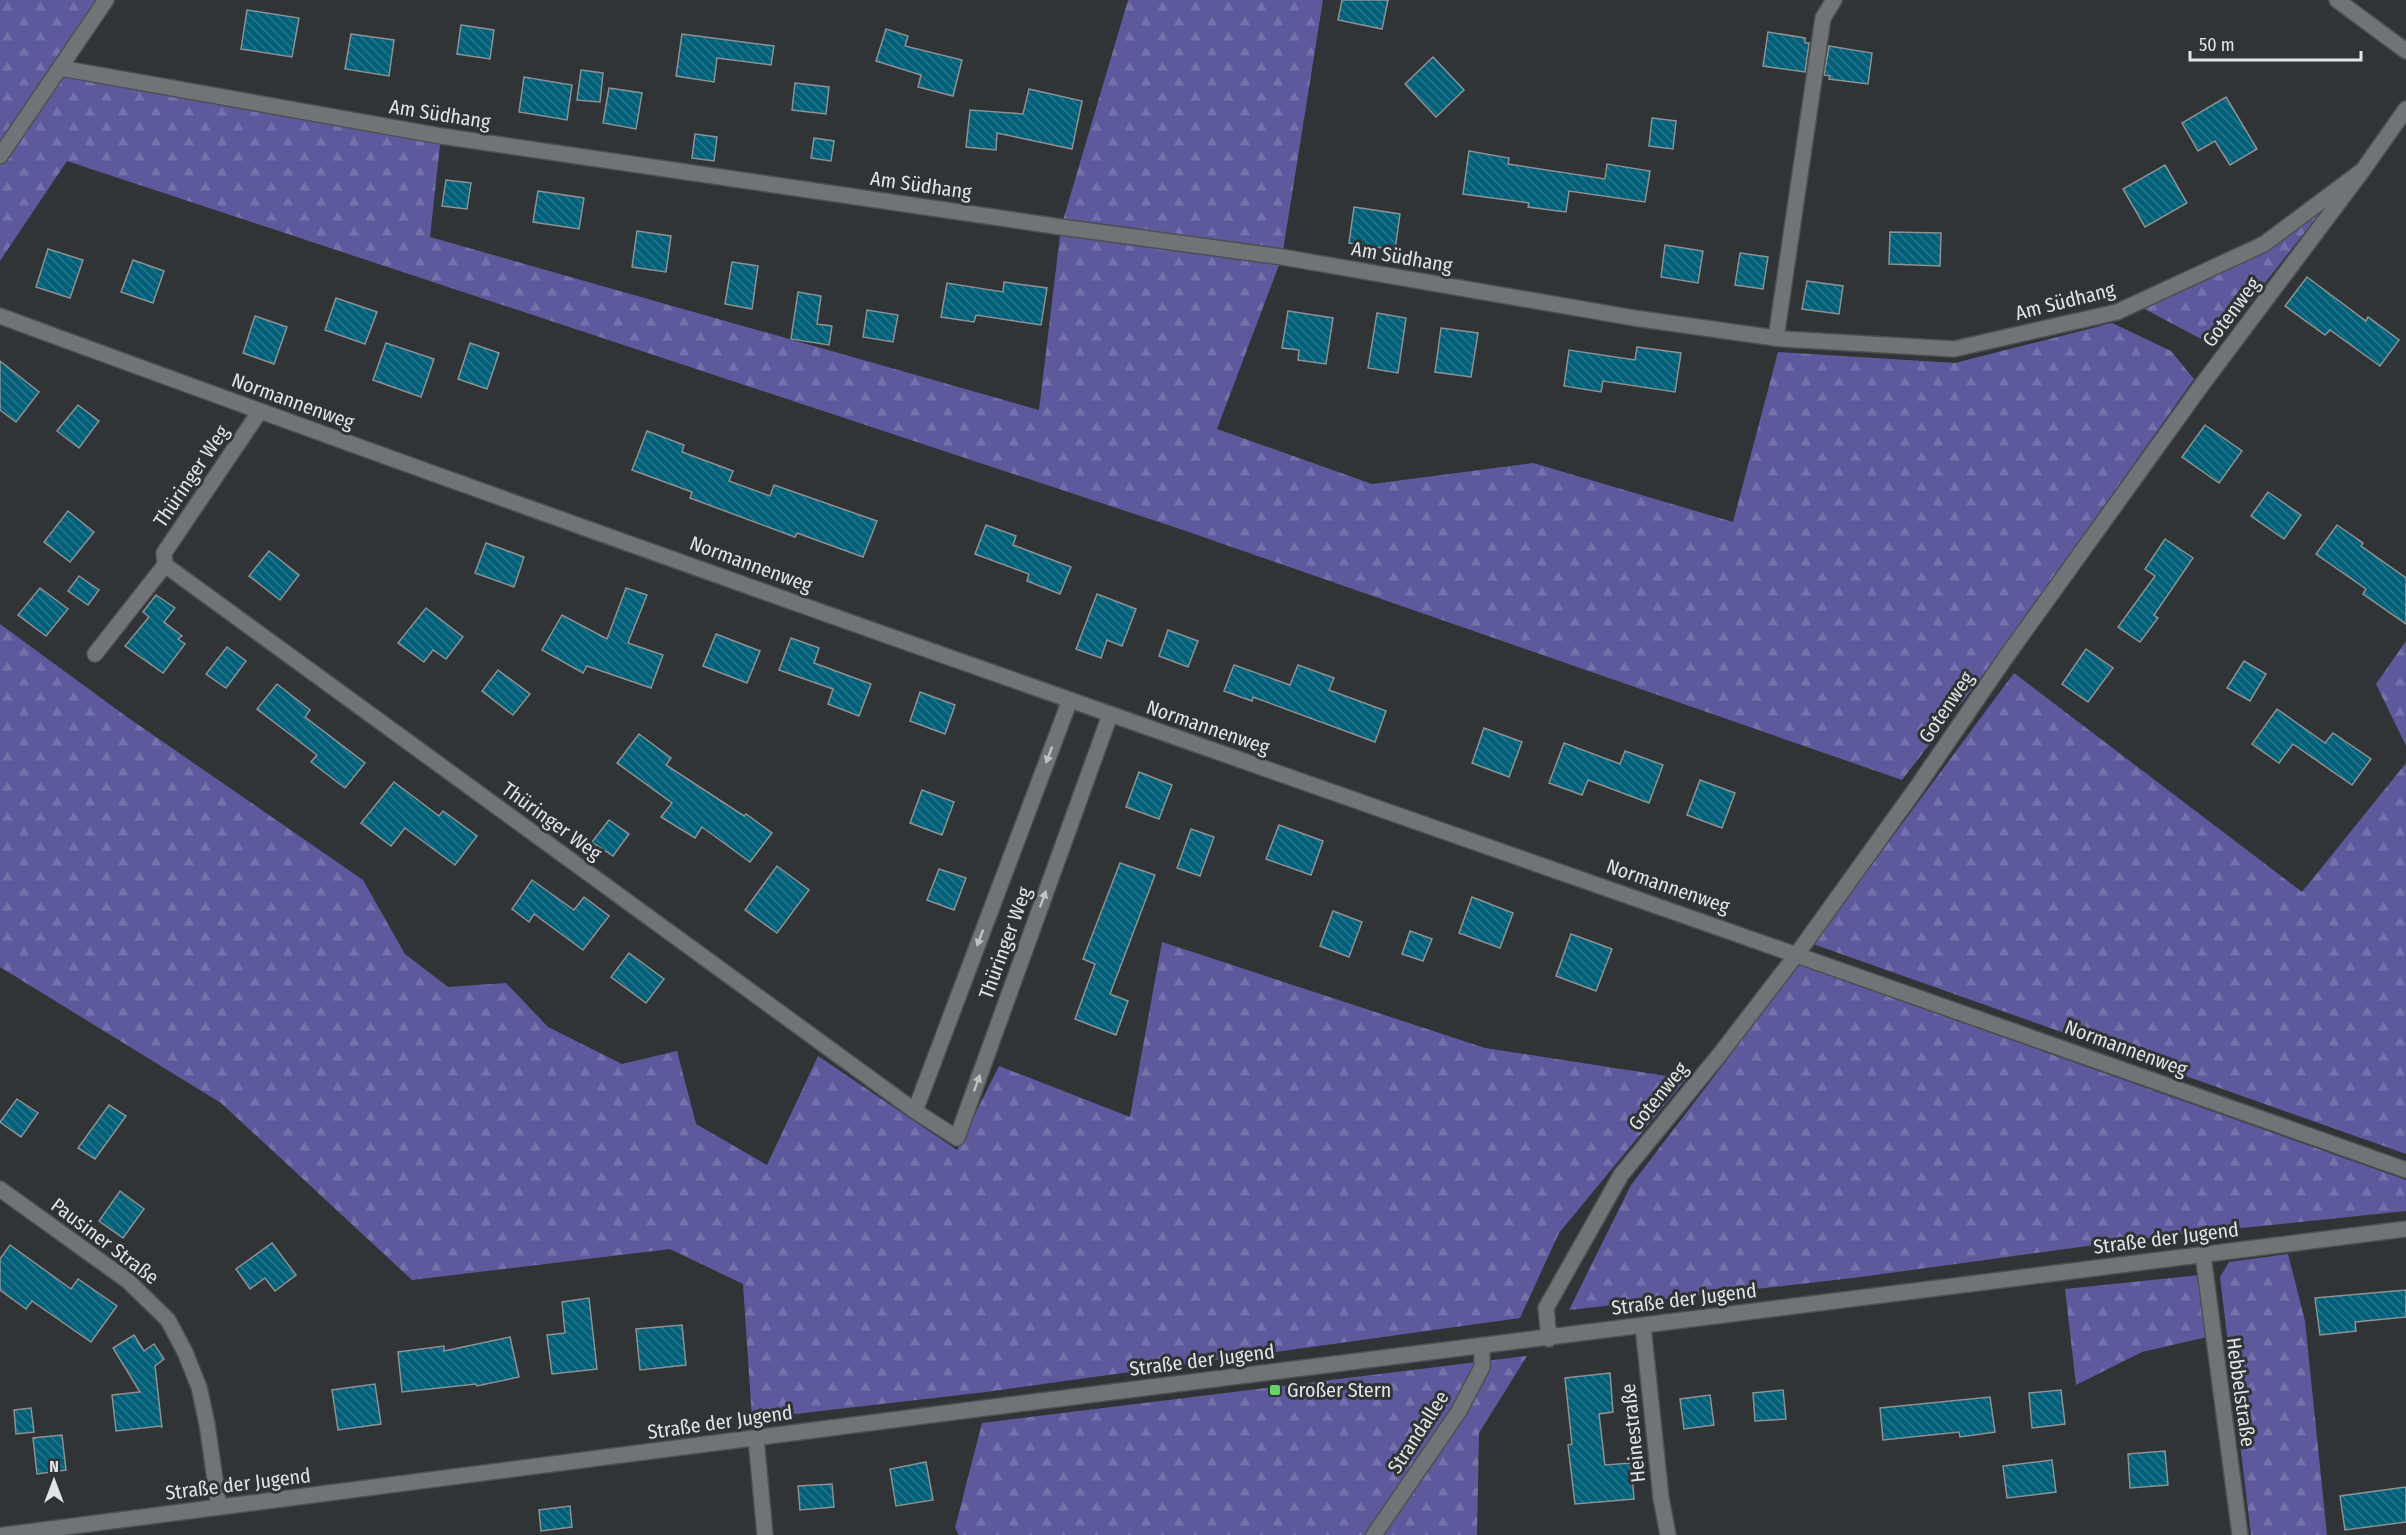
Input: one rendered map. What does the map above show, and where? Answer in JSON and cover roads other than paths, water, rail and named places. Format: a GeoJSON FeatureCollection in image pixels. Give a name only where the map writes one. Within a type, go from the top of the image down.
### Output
{"type":"FeatureCollection","features":[{"type":"Feature","properties":{"kind":"street"},"geometry":{"type":"LineString","coordinates":[[0,156],[106,0]]}},
{"type":"Feature","properties":{"kind":"street"},"geometry":{"type":"LineString","coordinates":[[1776,338],[1823,18],[1834,0]]}},
{"type":"Feature","properties":{"kind":"street"},"geometry":{"type":"LineString","coordinates":[[2337,0],[2406,51]]}},
{"type":"Feature","properties":{"kind":"street","name":"Am Südhang"},"geometry":{"type":"LineString","coordinates":[[60,68],[441,136],[1049,226],[1282,257],[1634,318],[1776,338],[1954,349],[2117,312],[2264,244],[2363,170]]}},
{"type":"Feature","properties":{"kind":"street","name":"Gotenweg"},"geometry":{"type":"LineString","coordinates":[[1550,1339],[1546,1308],[1621,1175],[1720,1054],[1797,954],[1917,787],[2006,657],[2201,386],[2406,109]]}},
{"type":"Feature","properties":{"kind":"street","name":"Normannenweg"},"geometry":{"type":"LineString","coordinates":[[0,316],[1110,715],[1797,954],[2406,1170]]}},
{"type":"Feature","properties":{"kind":"street","name":"Thüringer Weg"},"geometry":{"type":"LineString","coordinates":[[95,654],[165,566],[164,553],[260,411]]}},
{"type":"Feature","properties":{"kind":"street","name":"Thüringer Weg"},"geometry":{"type":"LineString","coordinates":[[165,566],[915,1111],[957,1138],[1110,715]]}},
{"type":"Feature","properties":{"kind":"street","name":"Thüringer Weg"},"geometry":{"type":"LineString","coordinates":[[915,1111],[1070,700]]}},
{"type":"Feature","properties":{"kind":"street","name":"Pausiner Straße"},"geometry":{"type":"LineString","coordinates":[[0,1189],[128,1281],[168,1320],[185,1352],[199,1387],[207,1424],[219,1508]]}},
{"type":"Feature","properties":{"kind":"street","name":"Straße der Jugend"},"geometry":{"type":"LineString","coordinates":[[4,1535],[2406,1229]]}},
{"type":"Feature","properties":{"kind":"street","name":"Hebbelstraße"},"geometry":{"type":"LineString","coordinates":[[2203,1255],[2240,1535]]}},
{"type":"Feature","properties":{"kind":"street","name":"Heinestraße"},"geometry":{"type":"LineString","coordinates":[[1642,1326],[1661,1498],[1668,1535]]}},
{"type":"Feature","properties":{"kind":"street","name":"Strandallee"},"geometry":{"type":"LineString","coordinates":[[1374,1535],[1459,1411],[1482,1367],[1482,1346]]}},
{"type":"Feature","properties":{"kind":"street"},"geometry":{"type":"LineString","coordinates":[[756,1438],[765,1535]]}},
{"type":"Feature","properties":{"kind":"place","name":"Großer Stern"},"geometry":{"type":"Point","coordinates":[1275,1390]}}]}
